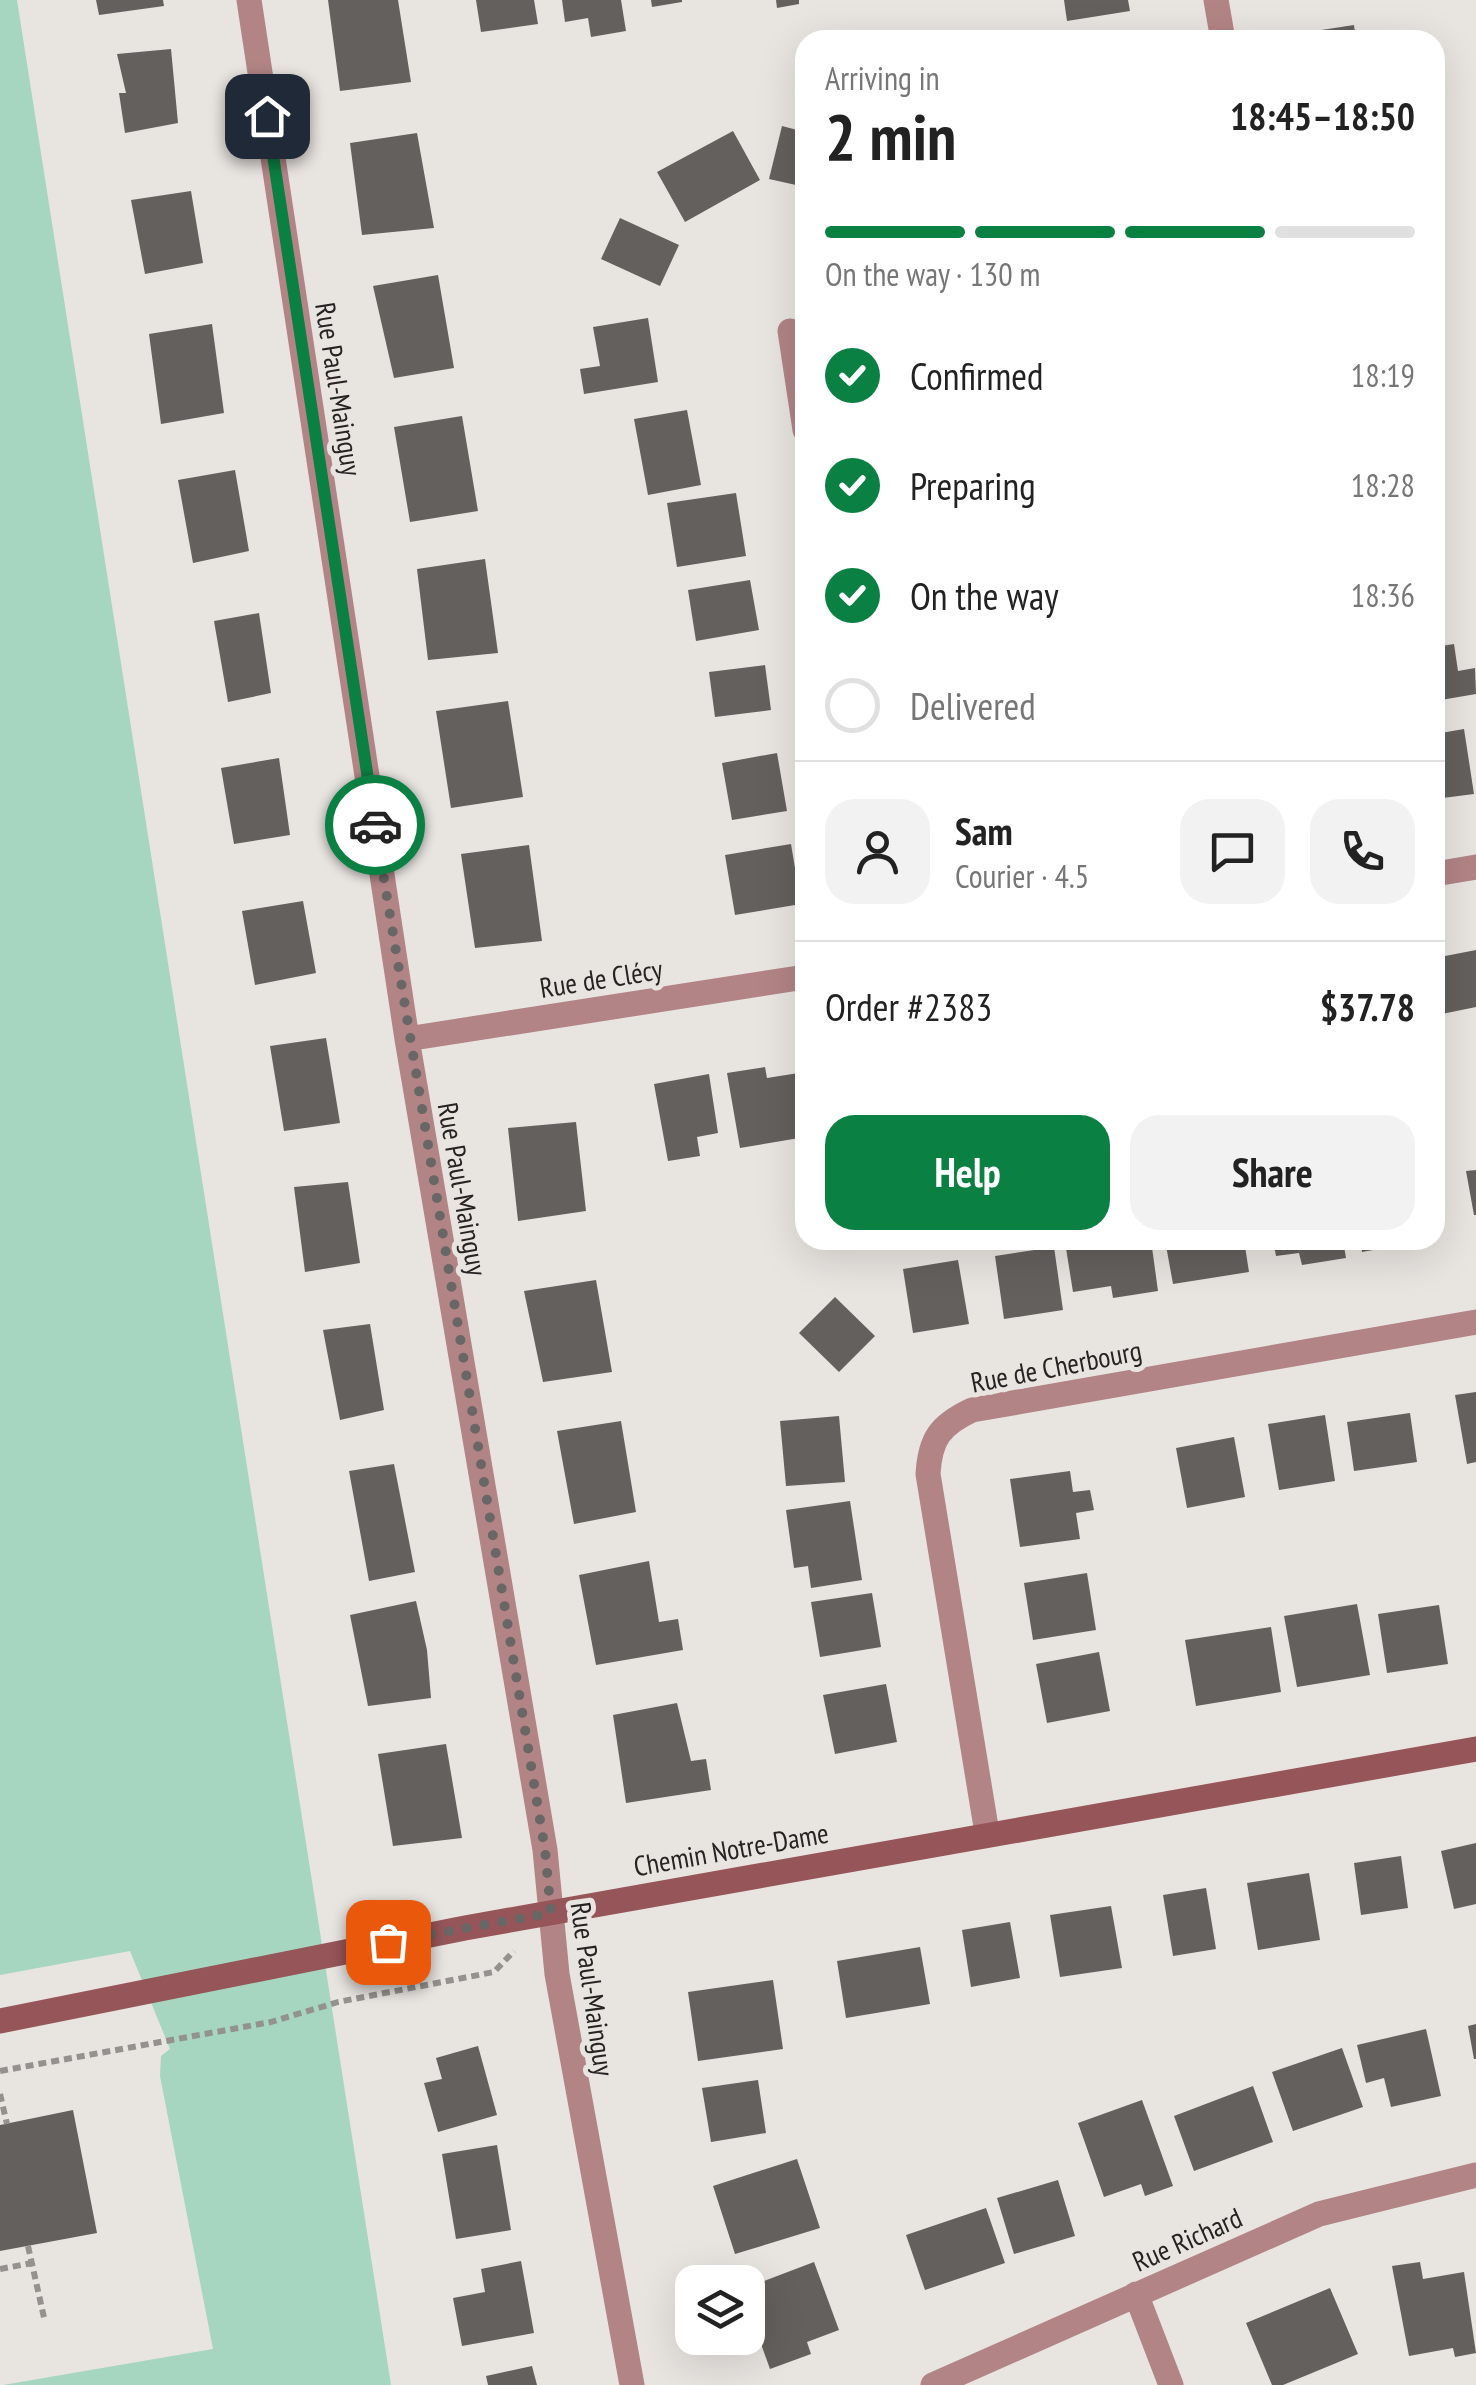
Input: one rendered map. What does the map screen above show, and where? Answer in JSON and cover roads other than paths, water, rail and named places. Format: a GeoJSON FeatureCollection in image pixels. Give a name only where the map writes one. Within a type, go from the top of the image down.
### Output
{"type":"FeatureCollection","features":[{"type":"Feature","properties":{"kind":"street","name":"Rue Paul-Mainguy"},"geometry":{"type":"LineString","coordinates":[[250,0],[407,1039],[545,1850],[556,1974],[632,2385]]}},
{"type":"Feature","properties":{"kind":"street"},"geometry":{"type":"LineString","coordinates":[[1216,0],[1221,30]]}},
{"type":"Feature","properties":{"kind":"street"},"geometry":{"type":"LineString","coordinates":[[790,331],[795,364]]}},
{"type":"Feature","properties":{"kind":"street"},"geometry":{"type":"LineString","coordinates":[[1445,872],[1476,867]]}},
{"type":"Feature","properties":{"kind":"street","name":"Rue de Clécy"},"geometry":{"type":"LineString","coordinates":[[407,1039],[795,978]]}},
{"type":"Feature","properties":{"kind":"street","name":"Rue de Cherbourg"},"geometry":{"type":"LineString","coordinates":[[986,1833],[928,1474],[930,1444],[946,1422],[972,1410],[1476,1322]]}},
{"type":"Feature","properties":{"kind":"street","name":"Chemin Notre-Dame"},"geometry":{"type":"LineString","coordinates":[[0,2021],[551,1913],[1476,1749]]}},
{"type":"Feature","properties":{"kind":"street","name":"Rue Richard"},"geometry":{"type":"LineString","coordinates":[[932,2385],[1319,2214],[1476,2174]]}},
{"type":"Feature","properties":{"kind":"street"},"geometry":{"type":"LineString","coordinates":[[1136,2294],[1171,2385]]}}]}
